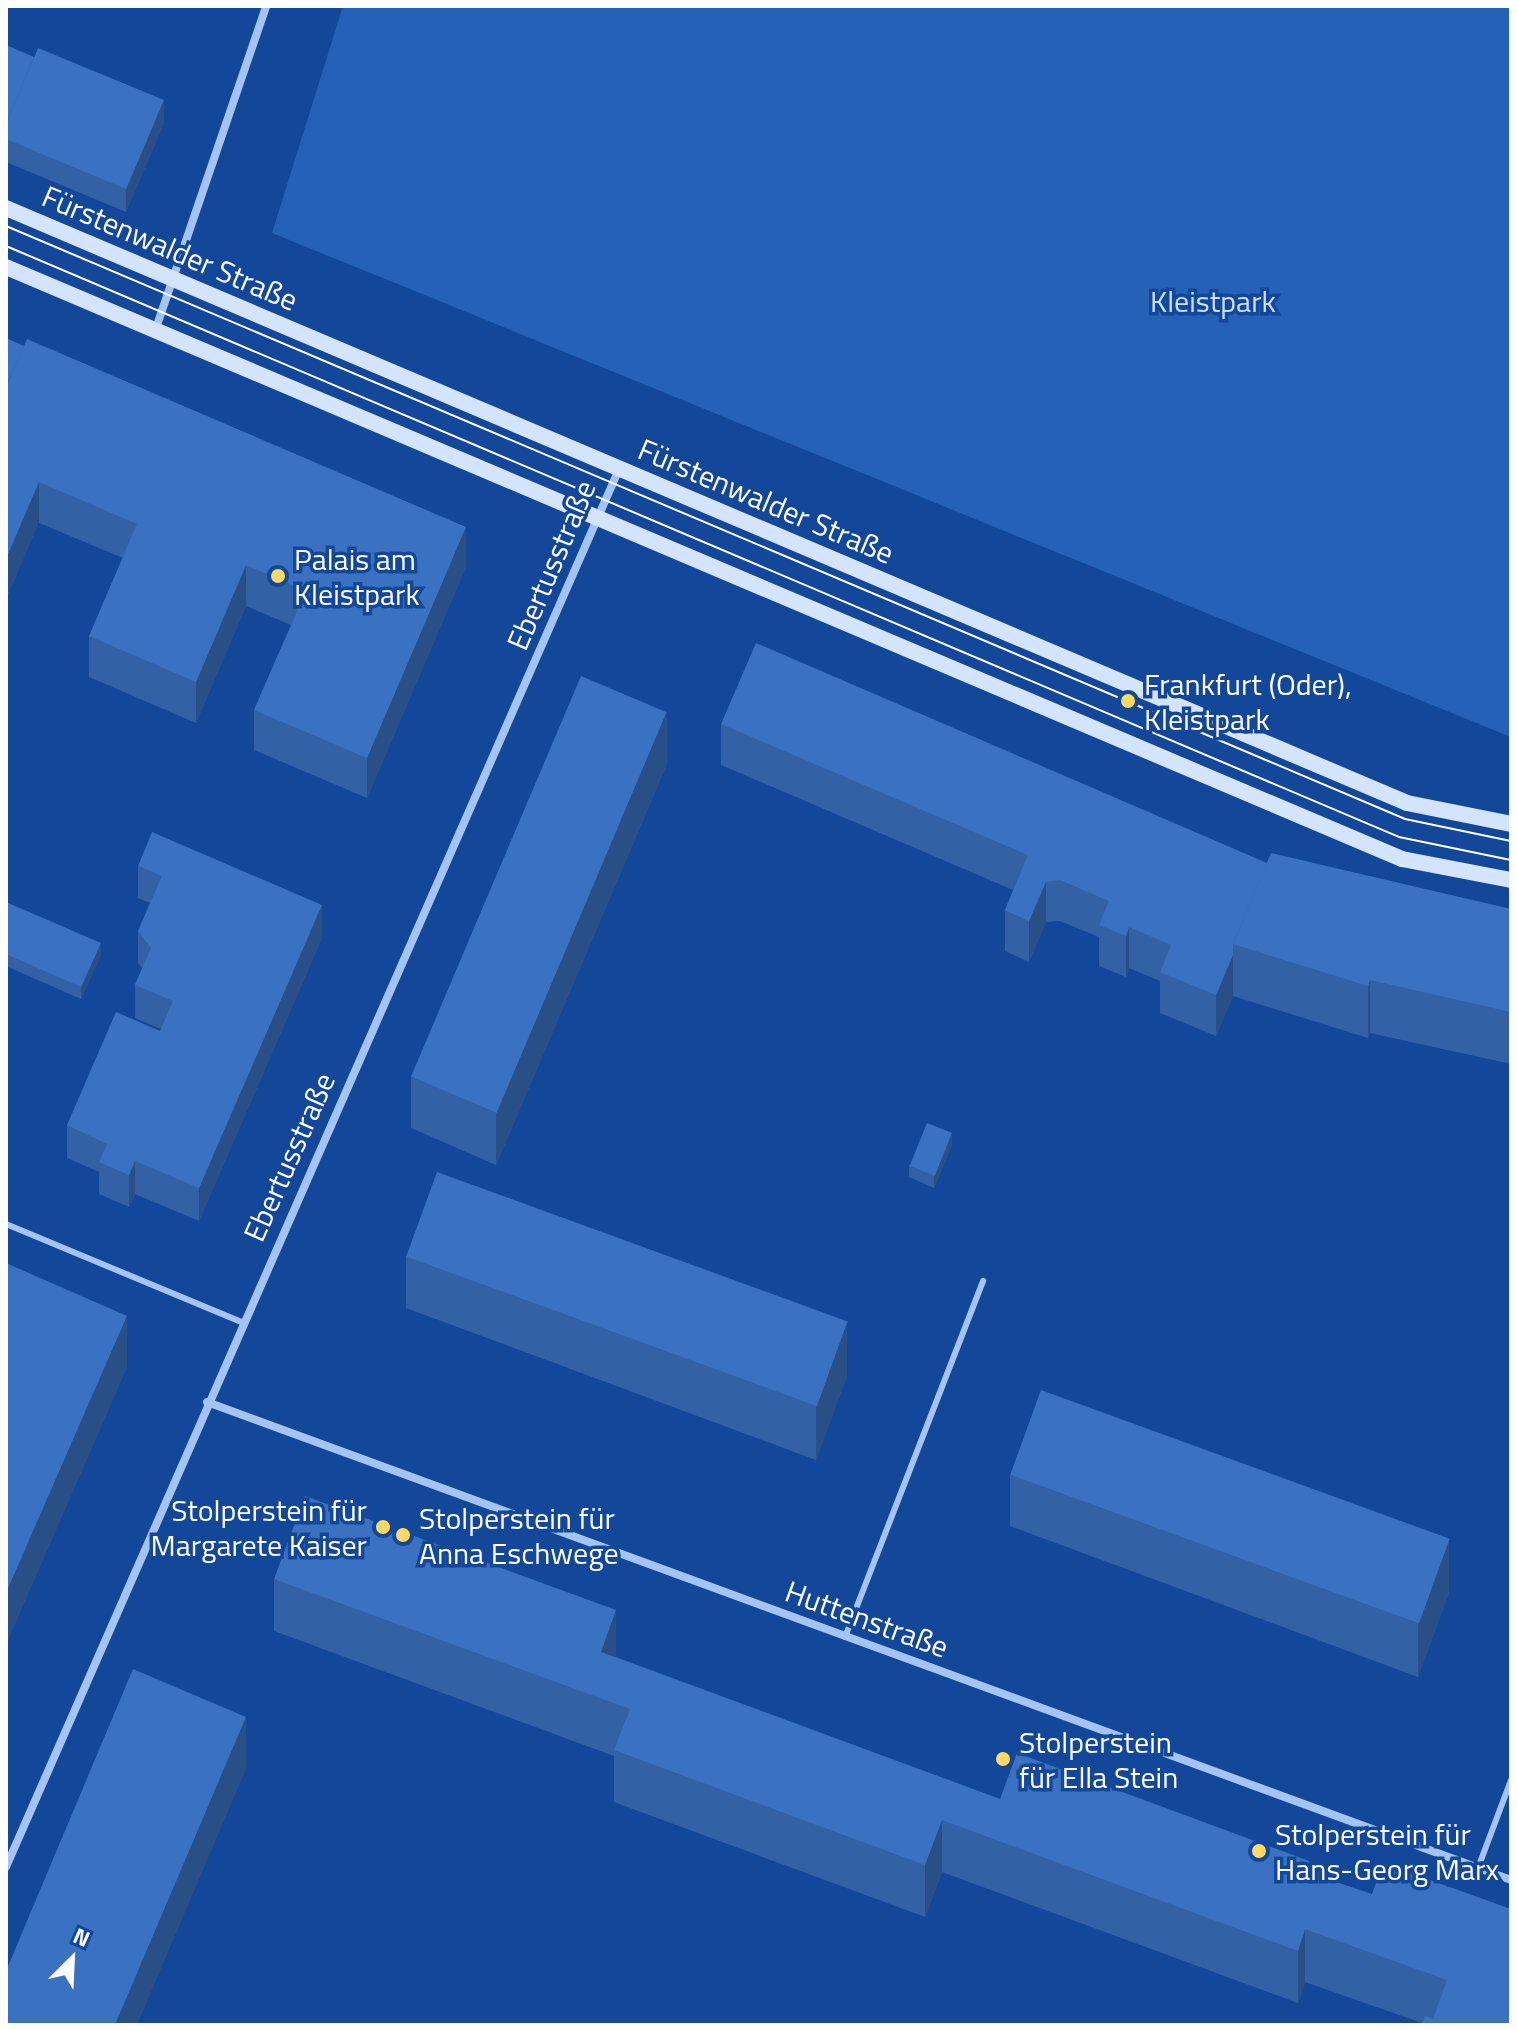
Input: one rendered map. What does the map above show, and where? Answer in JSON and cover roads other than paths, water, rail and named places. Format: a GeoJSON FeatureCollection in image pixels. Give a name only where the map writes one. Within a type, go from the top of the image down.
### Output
{"type":"FeatureCollection","features":[{"type":"Feature","properties":{"kind":"street"},"geometry":{"type":"LineString","coordinates":[[155,331],[266,6]]}},
{"type":"Feature","properties":{"kind":"street","name":"Fürstenwalder Straße"},"geometry":{"type":"LineString","coordinates":[[6,208],[1407,803],[1511,824]]}},
{"type":"Feature","properties":{"kind":"street"},"geometry":{"type":"LineString","coordinates":[[6,267],[1402,859],[1511,880]]}},
{"type":"Feature","properties":{"kind":"street","name":"Ebertusstraße"},"geometry":{"type":"LineString","coordinates":[[6,1867],[242,1322],[619,469]]}},
{"type":"Feature","properties":{"kind":"street","name":"Huttenstraße"},"geometry":{"type":"LineString","coordinates":[[207,1402],[1511,1880]]}},
{"type":"Feature","properties":{"kind":"lane"},"geometry":{"type":"LineString","coordinates":[[6,1224],[242,1322]]}},
{"type":"Feature","properties":{"kind":"lane"},"geometry":{"type":"LineString","coordinates":[[845,1637],[983,1281]]}},
{"type":"Feature","properties":{"kind":"lane"},"geometry":{"type":"LineString","coordinates":[[1478,1868],[1511,1780]]}},
{"type":"Feature","properties":{"kind":"tram line"},"geometry":{"type":"LineString","coordinates":[[6,226],[1405,819],[1511,841]]}},
{"type":"Feature","properties":{"kind":"tram line"},"geometry":{"type":"LineString","coordinates":[[6,246],[1399,837],[1511,860]]}},
{"type":"Feature","properties":{"kind":"place","name":"Palais am Kleistpark"},"geometry":{"type":"Point","coordinates":[278,576]}},
{"type":"Feature","properties":{"kind":"place","name":"Frankfurt (Oder), Kleistpark"},"geometry":{"type":"Point","coordinates":[1128,701]}},
{"type":"Feature","properties":{"kind":"place","name":"Stolperstein für Margarete Kaiser"},"geometry":{"type":"Point","coordinates":[383,1527]}},
{"type":"Feature","properties":{"kind":"place","name":"Stolperstein für Anna Eschwege"},"geometry":{"type":"Point","coordinates":[403,1535]}},
{"type":"Feature","properties":{"kind":"place","name":"Stolperstein für Ella Stein"},"geometry":{"type":"Point","coordinates":[1003,1759]}},
{"type":"Feature","properties":{"kind":"place","name":"Stolperstein für Hans-Georg Marx"},"geometry":{"type":"Point","coordinates":[1259,1851]}},
{"type":"Feature","properties":{"kind":"park label","name":"Kleistpark"},"geometry":{"type":"Point","coordinates":[1213,301]}}]}
